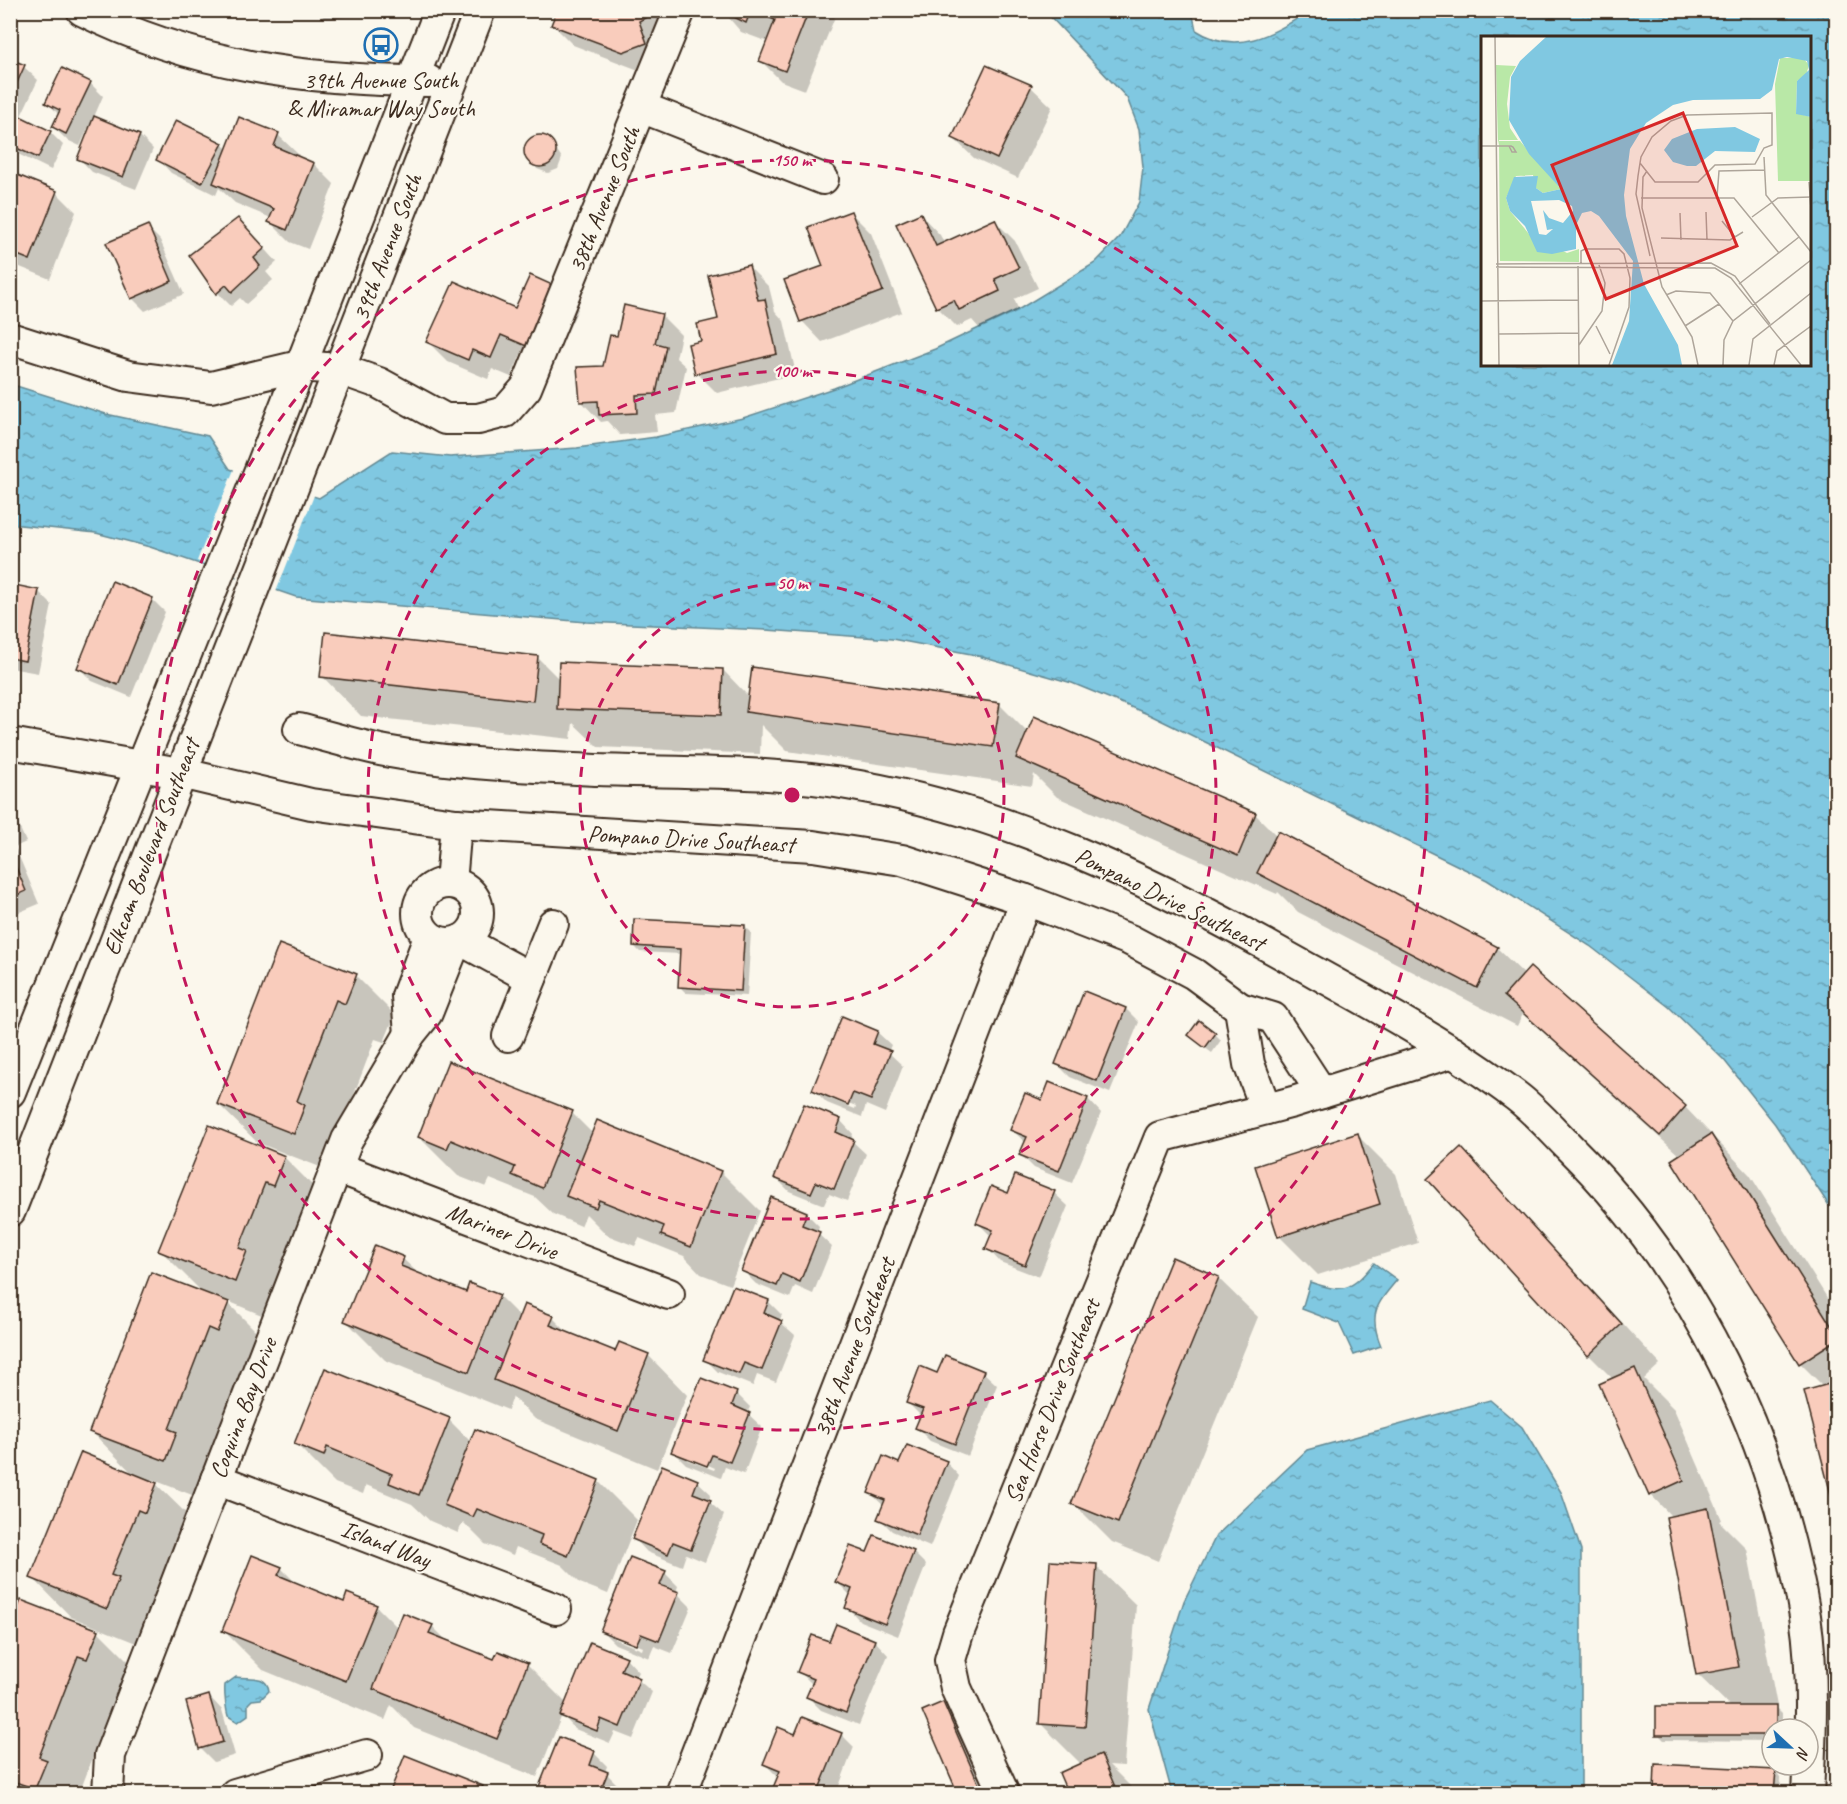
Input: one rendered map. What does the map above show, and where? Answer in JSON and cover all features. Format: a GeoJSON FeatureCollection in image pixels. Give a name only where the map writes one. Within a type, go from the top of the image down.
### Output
{"type":"FeatureCollection","features":[{"type":"Feature","properties":{"kind":"street"},"geometry":{"type":"LineString","coordinates":[[82,10],[192,54],[303,76],[451,81]]}},
{"type":"Feature","properties":{"kind":"street","name":"39th Avenue South"},"geometry":{"type":"LineString","coordinates":[[260,470],[440,10]]}},
{"type":"Feature","properties":{"kind":"street","name":"39th Avenue South"},"geometry":{"type":"LineString","coordinates":[[293,483],[480,10]]}},
{"type":"Feature","properties":{"kind":"street","name":"38th Avenue South"},"geometry":{"type":"LineString","coordinates":[[10,338],[128,376],[211,387],[299,366],[339,369],[380,383],[445,420],[478,418],[505,412],[526,388],[680,10]]}},
{"type":"Feature","properties":{"kind":"street"},"geometry":{"type":"LineString","coordinates":[[641,107],[823,179]]}},
{"type":"Feature","properties":{"kind":"street","name":"Elkcam Boulevard Southeast"},"geometry":{"type":"LineString","coordinates":[[12,1088],[260,470]]}},
{"type":"Feature","properties":{"kind":"street","name":"Elkcam Boulevard Southeast"},"geometry":{"type":"LineString","coordinates":[[10,1211],[293,483]]}},
{"type":"Feature","properties":{"kind":"street","name":"Pompano Drive Southeast"},"geometry":{"type":"LineString","coordinates":[[299,729],[382,750],[467,762],[771,776],[854,784],[944,803],[1104,863],[1201,910],[1453,1052],[1521,1099],[1586,1164],[1636,1220],[1700,1318],[1752,1428],[1781,1508],[1805,1619],[1811,1726],[1808,1794]]}},
{"type":"Feature","properties":{"kind":"street","name":"Pompano Drive Southeast"},"geometry":{"type":"LineString","coordinates":[[10,744],[180,773],[310,804],[456,824],[813,846],[902,860],[1026,900],[1130,940],[1194,974],[1240,1008],[1273,1018],[1322,1093]]}},
{"type":"Feature","properties":{"kind":"street"},"geometry":{"type":"LineString","coordinates":[[456,824],[451,883],[435,886],[422,897],[418,914],[419,923],[448,940],[531,978]]}},
{"type":"Feature","properties":{"kind":"street","name":"Coquina Bay Drive"},"geometry":{"type":"LineString","coordinates":[[108,1794],[110,1755],[346,1140],[410,1034],[407,996],[448,940],[476,925],[477,907],[468,890],[451,883]]}},
{"type":"Feature","properties":{"kind":"street","name":"38th Avenue Southeast"},"geometry":{"type":"LineString","coordinates":[[681,1794],[1026,900]]}},
{"type":"Feature","properties":{"kind":"street"},"geometry":{"type":"LineString","coordinates":[[508,1036],[552,924]]}},
{"type":"Feature","properties":{"kind":"street"},"geometry":{"type":"LineString","coordinates":[[1240,1008],[1249,1064],[1280,1106],[1453,1052]]}},
{"type":"Feature","properties":{"kind":"street"},"geometry":{"type":"LineString","coordinates":[[12,1088],[54,1099]]}},
{"type":"Feature","properties":{"kind":"street","name":"Sea Horse Drive Southeast"},"geometry":{"type":"LineString","coordinates":[[1004,1794],[956,1688],[950,1660],[958,1633],[1160,1137],[1280,1106]]}},
{"type":"Feature","properties":{"kind":"street","name":"Mariner Drive"},"geometry":{"type":"LineString","coordinates":[[336,1167],[669,1294]]}},
{"type":"Feature","properties":{"kind":"street","name":"Island Way"},"geometry":{"type":"LineString","coordinates":[[216,1479],[556,1609]]}},
{"type":"Feature","properties":{"kind":"street"},"geometry":{"type":"LineString","coordinates":[[235,1794],[368,1755]]}},
{"type":"Feature","properties":{"kind":"water"},"geometry":{"type":"Polygon","coordinates":[[[1045,11],[1192,11],[1196,30],[1211,38],[1226,42],[1241,42],[1269,34],[1310,11],[1836,11],[1836,1216],[1775,1124],[1724,1060],[1669,1007],[1590,946],[1487,880],[1150,715],[1072,683],[971,654],[892,639],[766,630],[586,622],[296,597],[150,547],[96,533],[11,524],[10,384],[106,414],[208,436],[230,469],[319,498],[392,451],[450,457],[577,448],[656,437],[743,418],[834,388],[935,349],[1021,308],[1095,263],[1120,237],[1139,202],[1143,167],[1139,129],[1127,98],[1045,11]]]}},
{"type":"Feature","properties":{"kind":"water"},"geometry":{"type":"Polygon","coordinates":[[[1374,1263],[1397,1280],[1376,1310],[1375,1326],[1381,1346],[1354,1355],[1339,1323],[1302,1309],[1310,1282],[1331,1288],[1346,1287],[1360,1279],[1374,1263]]]}},
{"type":"Feature","properties":{"kind":"water"},"geometry":{"type":"Polygon","coordinates":[[[1490,1400],[1522,1427],[1561,1492],[1581,1550],[1581,1793],[1172,1793],[1149,1709],[1184,1601],[1216,1536],[1307,1450],[1490,1400]]]}},
{"type":"Feature","properties":{"kind":"water"},"geometry":{"type":"Polygon","coordinates":[[[236,1677],[261,1680],[268,1686],[269,1691],[261,1699],[252,1700],[248,1704],[248,1715],[238,1722],[228,1716],[225,1692],[225,1685],[236,1677]]]}},
{"type":"Feature","properties":{"kind":"pier"},"geometry":{"type":"Polygon","coordinates":[[[235,467],[315,493],[276,592],[197,561],[235,467]]]}},
{"type":"Feature","properties":{"kind":"building"},"geometry":{"type":"Polygon","coordinates":[[[557,10],[658,11],[639,21],[647,43],[623,52],[551,25],[557,10]]]}},
{"type":"Feature","properties":{"kind":"building"},"geometry":{"type":"Polygon","coordinates":[[[720,10],[751,10],[746,23],[720,10]]]}},
{"type":"Feature","properties":{"kind":"building"},"geometry":{"type":"Polygon","coordinates":[[[751,10],[809,10],[785,71],[759,61],[775,20],[751,10]]]}},
{"type":"Feature","properties":{"kind":"building"},"geometry":{"type":"Polygon","coordinates":[[[10,59],[25,65],[10,98],[10,59]]]}},
{"type":"Feature","properties":{"kind":"building"},"geometry":{"type":"Polygon","coordinates":[[[986,65],[1032,85],[997,159],[952,138],[986,65]]]}},
{"type":"Feature","properties":{"kind":"building"},"geometry":{"type":"Polygon","coordinates":[[[62,68],[91,82],[66,134],[52,127],[60,110],[45,103],[62,68]]]}},
{"type":"Feature","properties":{"kind":"building"},"geometry":{"type":"Polygon","coordinates":[[[18,115],[51,131],[38,158],[10,145],[10,131],[18,115]]]}},
{"type":"Feature","properties":{"kind":"building"},"geometry":{"type":"Polygon","coordinates":[[[94,116],[140,135],[123,177],[77,159],[94,116]]]}},
{"type":"Feature","properties":{"kind":"building"},"geometry":{"type":"Polygon","coordinates":[[[239,117],[279,133],[274,146],[314,163],[287,230],[268,222],[274,209],[213,183],[239,117]]]}},
{"type":"Feature","properties":{"kind":"building"},"geometry":{"type":"Polygon","coordinates":[[[176,120],[223,143],[202,183],[156,160],[176,120]]]}},
{"type":"Feature","properties":{"kind":"building"},"geometry":{"type":"Polygon","coordinates":[[[540,135],[551,140],[556,151],[551,162],[540,167],[529,162],[524,151],[529,140],[540,135]]]}},
{"type":"Feature","properties":{"kind":"building"},"geometry":{"type":"Polygon","coordinates":[[[10,172],[57,191],[30,260],[10,252],[10,172]]]}},
{"type":"Feature","properties":{"kind":"building"},"geometry":{"type":"Polygon","coordinates":[[[851,211],[883,291],[800,322],[784,280],[823,266],[808,227],[851,211]]]}},
{"type":"Feature","properties":{"kind":"building"},"geometry":{"type":"Polygon","coordinates":[[[921,213],[936,246],[995,219],[1019,268],[995,279],[1000,291],[959,310],[954,300],[936,308],[896,224],[921,213]]]}},
{"type":"Feature","properties":{"kind":"building"},"geometry":{"type":"Polygon","coordinates":[[[238,218],[265,248],[254,258],[260,266],[232,292],[226,285],[216,294],[189,255],[238,218]]]}},
{"type":"Feature","properties":{"kind":"building"},"geometry":{"type":"Polygon","coordinates":[[[148,225],[172,281],[131,299],[106,243],[148,225]]]}},
{"type":"Feature","properties":{"kind":"building"},"geometry":{"type":"Polygon","coordinates":[[[749,265],[758,300],[765,299],[777,354],[695,374],[688,344],[701,341],[697,324],[718,319],[708,275],[749,265]]]}},
{"type":"Feature","properties":{"kind":"building"},"geometry":{"type":"Polygon","coordinates":[[[530,275],[559,288],[531,348],[501,335],[491,358],[472,350],[468,360],[426,342],[454,281],[515,308],[530,275]]]}},
{"type":"Feature","properties":{"kind":"building"},"geometry":{"type":"Polygon","coordinates":[[[624,305],[662,314],[655,343],[666,346],[656,394],[636,395],[637,413],[599,415],[598,401],[580,402],[577,367],[603,366],[610,335],[617,336],[624,305]]]}},
{"type":"Feature","properties":{"kind":"building"},"geometry":{"type":"Polygon","coordinates":[[[112,581],[153,598],[118,685],[77,668],[112,581]]]}},
{"type":"Feature","properties":{"kind":"building"},"geometry":{"type":"Polygon","coordinates":[[[10,584],[39,590],[25,661],[10,658],[10,584]]]}},
{"type":"Feature","properties":{"kind":"building"},"geometry":{"type":"Polygon","coordinates":[[[325,632],[538,656],[533,701],[320,677],[325,632]]]}},
{"type":"Feature","properties":{"kind":"building"},"geometry":{"type":"Polygon","coordinates":[[[559,662],[723,669],[721,715],[557,709],[559,662]]]}},
{"type":"Feature","properties":{"kind":"building"},"geometry":{"type":"Polygon","coordinates":[[[752,667],[1000,703],[993,747],[746,712],[752,667]]]}},
{"type":"Feature","properties":{"kind":"building"},"geometry":{"type":"Polygon","coordinates":[[[1034,716],[1256,813],[1238,856],[1016,758],[1034,716]]]}},
{"type":"Feature","properties":{"kind":"building"},"geometry":{"type":"Polygon","coordinates":[[[1278,831],[1498,947],[1477,988],[1257,873],[1278,831]]]}},
{"type":"Feature","properties":{"kind":"building"},"geometry":{"type":"Polygon","coordinates":[[[10,853],[26,891],[10,898],[10,853]]]}},
{"type":"Feature","properties":{"kind":"building"},"geometry":{"type":"Polygon","coordinates":[[[634,919],[745,925],[741,991],[678,987],[680,949],[633,946],[634,919]]]}},
{"type":"Feature","properties":{"kind":"building"},"geometry":{"type":"Polygon","coordinates":[[[279,944],[357,974],[345,1004],[336,1000],[297,1101],[305,1105],[294,1134],[217,1104],[279,944]]]}},
{"type":"Feature","properties":{"kind":"building"},"geometry":{"type":"Polygon","coordinates":[[[1530,967],[1686,1106],[1660,1136],[1504,996],[1530,967]]]}},
{"type":"Feature","properties":{"kind":"building"},"geometry":{"type":"Polygon","coordinates":[[[1084,991],[1126,1008],[1097,1081],[1055,1064],[1084,991]]]}},
{"type":"Feature","properties":{"kind":"building"},"geometry":{"type":"Polygon","coordinates":[[[842,1016],[878,1031],[873,1044],[891,1051],[871,1100],[853,1093],[848,1105],[812,1090],[842,1016]]]}},
{"type":"Feature","properties":{"kind":"building"},"geometry":{"type":"Polygon","coordinates":[[[1199,1020],[1216,1033],[1205,1048],[1188,1035],[1199,1020]]]}},
{"type":"Feature","properties":{"kind":"building"},"geometry":{"type":"Polygon","coordinates":[[[448,1061],[573,1111],[542,1188],[512,1175],[515,1167],[451,1140],[447,1149],[418,1137],[448,1061]]]}},
{"type":"Feature","properties":{"kind":"building"},"geometry":{"type":"Polygon","coordinates":[[[1049,1082],[1088,1098],[1059,1171],[1019,1155],[1027,1137],[1010,1130],[1025,1093],[1042,1100],[1049,1082]]]}},
{"type":"Feature","properties":{"kind":"building"},"geometry":{"type":"Polygon","coordinates":[[[804,1104],[841,1119],[836,1132],[854,1140],[834,1189],[816,1182],[811,1193],[774,1178],[804,1104]]]}},
{"type":"Feature","properties":{"kind":"building"},"geometry":{"type":"Polygon","coordinates":[[[597,1120],[721,1171],[691,1247],[661,1235],[664,1226],[599,1200],[596,1208],[566,1196],[597,1120]]]}},
{"type":"Feature","properties":{"kind":"building"},"geometry":{"type":"Polygon","coordinates":[[[209,1125],[285,1156],[273,1186],[265,1183],[239,1248],[247,1251],[235,1282],[158,1251],[209,1125]]]}},
{"type":"Feature","properties":{"kind":"building"},"geometry":{"type":"Polygon","coordinates":[[[1358,1133],[1380,1204],[1278,1237],[1255,1166],[1358,1133]]]}},
{"type":"Feature","properties":{"kind":"building"},"geometry":{"type":"Polygon","coordinates":[[[1711,1134],[1836,1333],[1836,1340],[1799,1364],[1671,1160],[1711,1134]]]}},
{"type":"Feature","properties":{"kind":"building"},"geometry":{"type":"Polygon","coordinates":[[[1461,1147],[1622,1324],[1588,1356],[1427,1179],[1461,1147]]]}},
{"type":"Feature","properties":{"kind":"building"},"geometry":{"type":"Polygon","coordinates":[[[1015,1175],[1055,1191],[1025,1265],[985,1249],[993,1230],[976,1223],[991,1186],[1008,1193],[1015,1175]]]}},
{"type":"Feature","properties":{"kind":"building"},"geometry":{"type":"Polygon","coordinates":[[[771,1197],[807,1212],[802,1225],[820,1232],[800,1282],[782,1274],[777,1286],[741,1271],[771,1197]]]}},
{"type":"Feature","properties":{"kind":"building"},"geometry":{"type":"Polygon","coordinates":[[[375,1245],[404,1257],[401,1266],[466,1292],[469,1283],[500,1295],[469,1372],[344,1321],[375,1245]]]}},
{"type":"Feature","properties":{"kind":"building"},"geometry":{"type":"Polygon","coordinates":[[[1172,1257],[1219,1277],[1118,1523],[1071,1504],[1172,1257]]]}},
{"type":"Feature","properties":{"kind":"building"},"geometry":{"type":"Polygon","coordinates":[[[151,1272],[229,1302],[217,1332],[208,1328],[169,1429],[177,1432],[166,1461],[89,1432],[151,1272]]]}},
{"type":"Feature","properties":{"kind":"building"},"geometry":{"type":"Polygon","coordinates":[[[733,1286],[769,1300],[764,1313],[782,1321],[762,1370],[744,1363],[739,1374],[703,1360],[733,1286]]]}},
{"type":"Feature","properties":{"kind":"building"},"geometry":{"type":"Polygon","coordinates":[[[524,1304],[554,1316],[550,1325],[615,1351],[619,1342],[649,1354],[618,1431],[494,1380],[524,1304]]]}},
{"type":"Feature","properties":{"kind":"building"},"geometry":{"type":"Polygon","coordinates":[[[945,1355],[984,1371],[955,1444],[915,1428],[923,1409],[906,1403],[920,1366],[937,1373],[945,1355]]]}},
{"type":"Feature","properties":{"kind":"building"},"geometry":{"type":"Polygon","coordinates":[[[325,1368],[450,1418],[419,1495],[389,1483],[392,1474],[327,1447],[324,1456],[294,1444],[325,1368]]]}},
{"type":"Feature","properties":{"kind":"building"},"geometry":{"type":"Polygon","coordinates":[[[1635,1368],[1684,1480],[1649,1496],[1599,1384],[1635,1368]]]}},
{"type":"Feature","properties":{"kind":"building"},"geometry":{"type":"Polygon","coordinates":[[[701,1378],[737,1392],[732,1405],[750,1413],[730,1462],[712,1455],[707,1466],[671,1452],[701,1378]]]}},
{"type":"Feature","properties":{"kind":"building"},"geometry":{"type":"Polygon","coordinates":[[[1836,1382],[1836,1514],[1804,1391],[1836,1382]]]}},
{"type":"Feature","properties":{"kind":"building"},"geometry":{"type":"Polygon","coordinates":[[[475,1429],[599,1480],[568,1556],[539,1544],[542,1535],[477,1509],[473,1517],[444,1505],[475,1429]]]}},
{"type":"Feature","properties":{"kind":"building"},"geometry":{"type":"Polygon","coordinates":[[[907,1445],[947,1461],[917,1535],[877,1519],[885,1500],[868,1493],[883,1456],[899,1463],[907,1445]]]}},
{"type":"Feature","properties":{"kind":"building"},"geometry":{"type":"Polygon","coordinates":[[[81,1452],[157,1483],[145,1513],[138,1510],[111,1575],[119,1578],[107,1609],[30,1578],[81,1452]]]}},
{"type":"Feature","properties":{"kind":"building"},"geometry":{"type":"Polygon","coordinates":[[[662,1465],[698,1480],[693,1493],[711,1500],[691,1549],[673,1542],[668,1554],[632,1539],[662,1465]]]}},
{"type":"Feature","properties":{"kind":"building"},"geometry":{"type":"Polygon","coordinates":[[[1708,1508],[1739,1667],[1696,1675],[1666,1517],[1708,1508]]]}},
{"type":"Feature","properties":{"kind":"building"},"geometry":{"type":"Polygon","coordinates":[[[874,1535],[914,1551],[885,1624],[845,1608],[852,1589],[835,1582],[850,1546],[867,1552],[874,1535]]]}},
{"type":"Feature","properties":{"kind":"building"},"geometry":{"type":"Polygon","coordinates":[[[252,1555],[282,1567],[278,1575],[344,1602],[347,1593],[377,1605],[346,1681],[222,1631],[252,1555]]]}},
{"type":"Feature","properties":{"kind":"building"},"geometry":{"type":"Polygon","coordinates":[[[630,1557],[666,1571],[660,1585],[679,1592],[659,1641],[641,1634],[636,1645],[600,1631],[630,1557]]]}},
{"type":"Feature","properties":{"kind":"building"},"geometry":{"type":"Polygon","coordinates":[[[1050,1561],[1097,1564],[1085,1727],[1039,1724],[1050,1561]]]}},
{"type":"Feature","properties":{"kind":"building"},"geometry":{"type":"Polygon","coordinates":[[[21,1600],[99,1630],[87,1659],[78,1656],[39,1757],[47,1760],[35,1789],[10,1780],[10,1627],[21,1600]]]}},
{"type":"Feature","properties":{"kind":"building"},"geometry":{"type":"Polygon","coordinates":[[[403,1613],[433,1625],[429,1633],[494,1659],[498,1651],[528,1663],[497,1739],[373,1689],[403,1613]]]}},
{"type":"Feature","properties":{"kind":"building"},"geometry":{"type":"Polygon","coordinates":[[[836,1624],[875,1640],[846,1713],[806,1697],[814,1679],[797,1672],[812,1635],[829,1641],[836,1624]]]}},
{"type":"Feature","properties":{"kind":"building"},"geometry":{"type":"Polygon","coordinates":[[[590,1642],[627,1657],[621,1670],[640,1678],[620,1727],[601,1719],[597,1731],[560,1716],[590,1642]]]}},
{"type":"Feature","properties":{"kind":"building"},"geometry":{"type":"Polygon","coordinates":[[[209,1695],[223,1742],[199,1749],[186,1702],[209,1695]]]}},
{"type":"Feature","properties":{"kind":"building"},"geometry":{"type":"Polygon","coordinates":[[[943,1702],[983,1794],[958,1794],[922,1711],[943,1702]]]}},
{"type":"Feature","properties":{"kind":"building"},"geometry":{"type":"Polygon","coordinates":[[[1656,1706],[1776,1706],[1776,1717],[1760,1717],[1760,1735],[1656,1735],[1656,1706]]]}},
{"type":"Feature","properties":{"kind":"building"},"geometry":{"type":"Polygon","coordinates":[[[802,1717],[842,1733],[817,1794],[782,1794],[772,1790],[780,1771],[763,1764],[778,1727],[795,1734],[802,1717]]]}},
{"type":"Feature","properties":{"kind":"building"},"geometry":{"type":"Polygon","coordinates":[[[559,1737],[595,1751],[590,1765],[608,1772],[599,1794],[536,1794],[559,1737]]]}},
{"type":"Feature","properties":{"kind":"building"},"geometry":{"type":"Polygon","coordinates":[[[1101,1754],[1118,1794],[1068,1794],[1059,1773],[1101,1754]]]}},
{"type":"Feature","properties":{"kind":"building"},"geometry":{"type":"Polygon","coordinates":[[[405,1755],[483,1786],[480,1794],[389,1794],[405,1755]]]}},
{"type":"Feature","properties":{"kind":"building"},"geometry":{"type":"Polygon","coordinates":[[[1655,1764],[1760,1769],[1760,1777],[1775,1777],[1774,1794],[1654,1791],[1655,1764]]]}},
{"type":"Feature","properties":{"kind":"place","name":"39th Avenue South & Miramar Way South"},"geometry":{"type":"Point","coordinates":[381,45]}}]}
